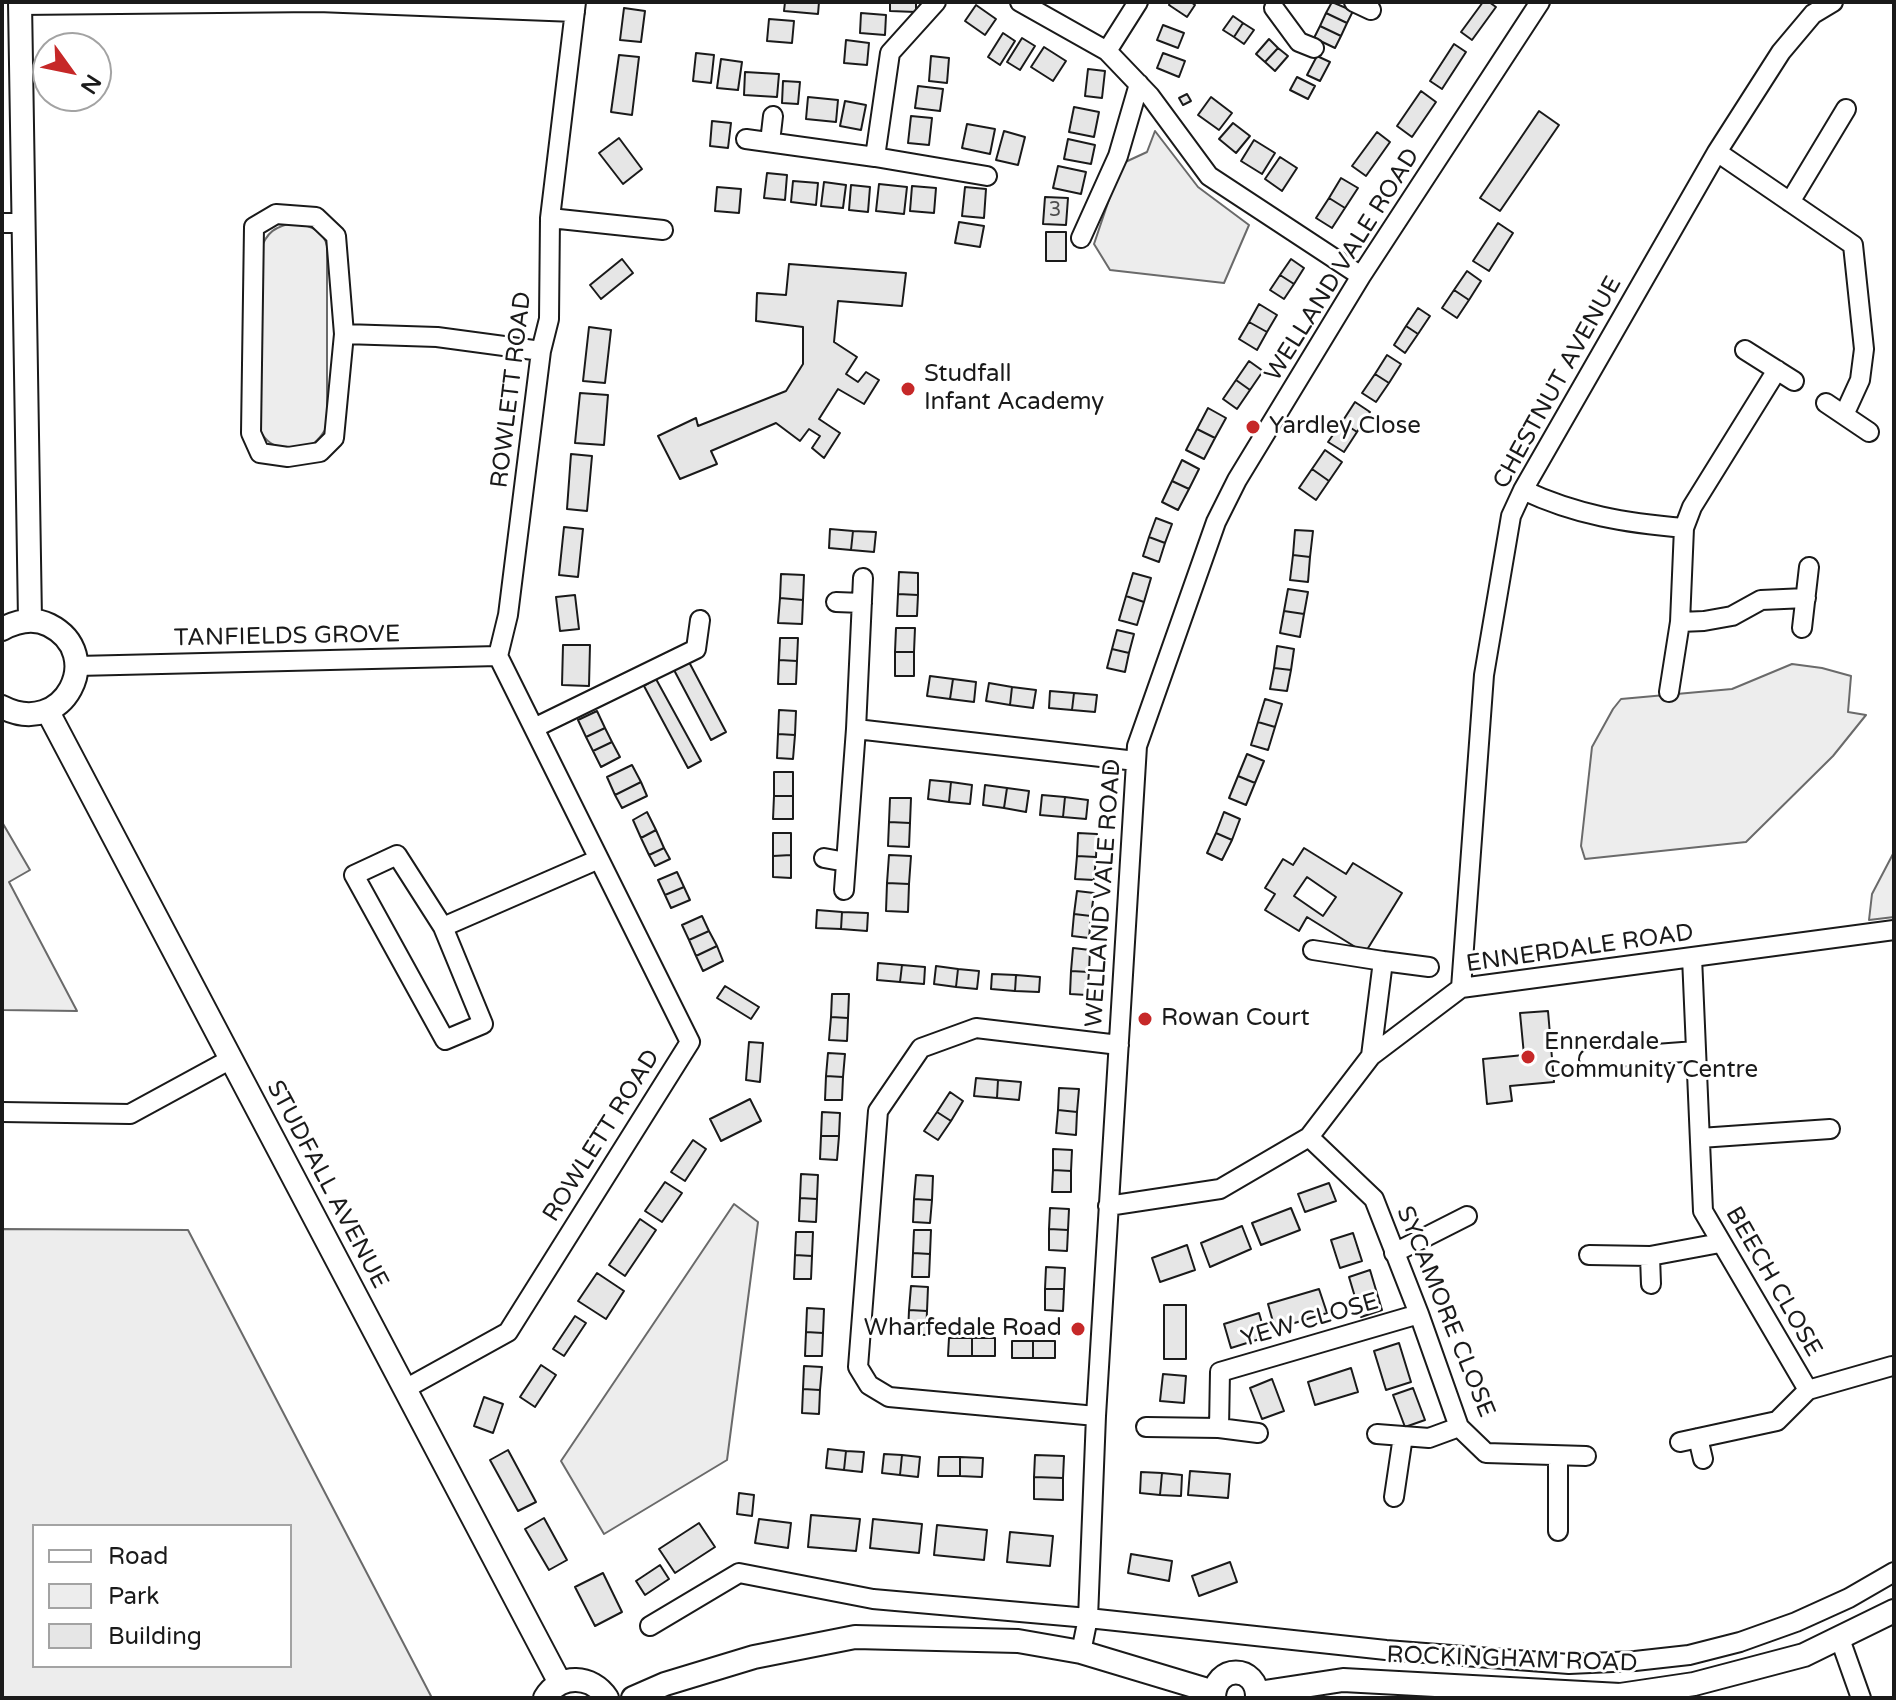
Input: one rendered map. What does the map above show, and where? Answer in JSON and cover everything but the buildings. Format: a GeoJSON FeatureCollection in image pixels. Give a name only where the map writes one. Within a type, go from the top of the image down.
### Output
{"type":"FeatureCollection","features":[{"type":"Feature","properties":{"kind":"street"},"geometry":{"type":"LineString","coordinates":[[30,620],[12,223],[20,4],[318,2],[576,7]]}},
{"type":"Feature","properties":{"kind":"street"},"geometry":{"type":"LineString","coordinates":[[875,157],[890,53],[936,2]]}},
{"type":"Feature","properties":{"kind":"street"},"geometry":{"type":"LineString","coordinates":[[1020,2],[1107,51],[1139,84],[1209,176],[1361,276]]}},
{"type":"Feature","properties":{"kind":"street"},"geometry":{"type":"LineString","coordinates":[[1107,51],[1138,2]]}},
{"type":"Feature","properties":{"kind":"street","name":"WELLAND VALE ROAD"},"geometry":{"type":"LineString","coordinates":[[1081,1652],[1088,1618],[1096,1416],[1137,746],[1216,522],[1237,480],[1361,276],[1540,2]]}},
{"type":"Feature","properties":{"kind":"street","name":"CHESTNUT AVENUE"},"geometry":{"type":"LineString","coordinates":[[1461,988],[1484,675],[1511,516],[1717,152],[1781,52],[1813,14],[1833,2]]}},
{"type":"Feature","properties":{"kind":"street"},"geometry":{"type":"LineString","coordinates":[[1276,4],[1299,42],[1314,48]]}},
{"type":"Feature","properties":{"kind":"street","name":"ROWLETT ROAD"},"geometry":{"type":"LineString","coordinates":[[405,1389],[508,1332],[690,1042],[498,656],[508,615],[541,351],[549,319],[550,218],[576,7]]}},
{"type":"Feature","properties":{"kind":"street"},"geometry":{"type":"LineString","coordinates":[[1081,238],[1118,156],[1139,84]]}},
{"type":"Feature","properties":{"kind":"street"},"geometry":{"type":"LineString","coordinates":[[1790,202],[1846,109]]}},
{"type":"Feature","properties":{"kind":"street"},"geometry":{"type":"LineString","coordinates":[[770,142],[773,116]]}},
{"type":"Feature","properties":{"kind":"street"},"geometry":{"type":"LineString","coordinates":[[746,139],[875,157],[945,178],[987,176]]}},
{"type":"Feature","properties":{"kind":"street"},"geometry":{"type":"LineString","coordinates":[[1717,152],[1853,245],[1864,349],[1860,380],[1844,415]]}},
{"type":"Feature","properties":{"kind":"street"},"geometry":{"type":"LineString","coordinates":[[276,214],[316,217],[336,236],[344,334],[334,438],[320,452],[288,457],[260,453],[251,433],[254,227],[276,214]]}},
{"type":"Feature","properties":{"kind":"street"},"geometry":{"type":"LineString","coordinates":[[550,218],[663,230]]}},
{"type":"Feature","properties":{"kind":"street"},"geometry":{"type":"LineString","coordinates":[[344,334],[437,337],[541,351]]}},
{"type":"Feature","properties":{"kind":"street"},"geometry":{"type":"LineString","coordinates":[[1745,350],[1794,381]]}},
{"type":"Feature","properties":{"kind":"street"},"geometry":{"type":"LineString","coordinates":[[1669,692],[1680,622],[1684,528],[1692,507],[1777,370]]}},
{"type":"Feature","properties":{"kind":"street"},"geometry":{"type":"LineString","coordinates":[[1826,403],[1869,432]]}},
{"type":"Feature","properties":{"kind":"street"},"geometry":{"type":"LineString","coordinates":[[1523,490],[1553,504],[1601,518],[1684,528]]}},
{"type":"Feature","properties":{"kind":"street"},"geometry":{"type":"LineString","coordinates":[[1802,628],[1809,567]]}},
{"type":"Feature","properties":{"kind":"street"},"geometry":{"type":"LineString","coordinates":[[844,890],[863,578]]}},
{"type":"Feature","properties":{"kind":"street"},"geometry":{"type":"LineString","coordinates":[[1680,622],[1732,616],[1761,600],[1806,598]]}},
{"type":"Feature","properties":{"kind":"street"},"geometry":{"type":"LineString","coordinates":[[836,602],[862,603]]}},
{"type":"Feature","properties":{"kind":"street"},"geometry":{"type":"LineString","coordinates":[[534,728],[696,649],[700,620]]}},
{"type":"Feature","properties":{"kind":"street"},"geometry":{"type":"LineString","coordinates":[[2,629],[15,622],[44,622],[67,639],[77,666],[69,693],[48,712],[17,714],[2,707]]}},
{"type":"Feature","properties":{"kind":"street","name":"TANFIELDS GROVE"},"geometry":{"type":"LineString","coordinates":[[77,666],[498,656]]}},
{"type":"Feature","properties":{"kind":"street","name":"STUDFALL AVENUE"},"geometry":{"type":"LineString","coordinates":[[48,712],[405,1389],[552,1690]]}},
{"type":"Feature","properties":{"kind":"street"},"geometry":{"type":"LineString","coordinates":[[856,729],[1136,761]]}},
{"type":"Feature","properties":{"kind":"street"},"geometry":{"type":"LineString","coordinates":[[397,855],[443,927],[483,1024],[445,1040],[354,875],[397,855]]}},
{"type":"Feature","properties":{"kind":"street"},"geometry":{"type":"LineString","coordinates":[[824,858],[846,862]]}},
{"type":"Feature","properties":{"kind":"street"},"geometry":{"type":"LineString","coordinates":[[443,927],[599,859]]}},
{"type":"Feature","properties":{"kind":"street","name":"ENNERDALE ROAD"},"geometry":{"type":"LineString","coordinates":[[1108,1206],[1220,1189],[1309,1137],[1371,1056],[1461,988],[1894,930]]}},
{"type":"Feature","properties":{"kind":"street"},"geometry":{"type":"LineString","coordinates":[[1313,950],[1429,967]]}},
{"type":"Feature","properties":{"kind":"street","name":"BEECH CLOSE"},"geometry":{"type":"LineString","coordinates":[[1692,957],[1703,1211],[1808,1390]]}},
{"type":"Feature","properties":{"kind":"street"},"geometry":{"type":"LineString","coordinates":[[1371,1056],[1383,961]]}},
{"type":"Feature","properties":{"kind":"street"},"geometry":{"type":"LineString","coordinates":[[1096,1416],[889,1397],[869,1385],[858,1367],[878,1111],[921,1048],[976,1028],[1119,1045]]}},
{"type":"Feature","properties":{"kind":"street"},"geometry":{"type":"LineString","coordinates":[[1589,1059],[1696,1051]]}},
{"type":"Feature","properties":{"kind":"street"},"geometry":{"type":"LineString","coordinates":[[2,1112],[130,1114],[231,1059]]}},
{"type":"Feature","properties":{"kind":"street"},"geometry":{"type":"LineString","coordinates":[[1700,1138],[1830,1129]]}},
{"type":"Feature","properties":{"kind":"street","name":"SYCAMORE CLOSE"},"geometry":{"type":"LineString","coordinates":[[1309,1137],[1374,1199],[1459,1427],[1486,1453],[1586,1456]]}},
{"type":"Feature","properties":{"kind":"street"},"geometry":{"type":"LineString","coordinates":[[1394,1253],[1467,1216]]}},
{"type":"Feature","properties":{"kind":"street"},"geometry":{"type":"LineString","coordinates":[[1589,1255],[1650,1256],[1720,1243]]}},
{"type":"Feature","properties":{"kind":"street"},"geometry":{"type":"LineString","coordinates":[[1650,1256],[1651,1284]]}},
{"type":"Feature","properties":{"kind":"street","name":"YEW CLOSE"},"geometry":{"type":"LineString","coordinates":[[1219,1428],[1220,1372],[1419,1314]]}},
{"type":"Feature","properties":{"kind":"street"},"geometry":{"type":"LineString","coordinates":[[1703,1459],[1689,1440],[1777,1421],[1808,1390],[1892,1366]]}},
{"type":"Feature","properties":{"kind":"street"},"geometry":{"type":"LineString","coordinates":[[1146,1427],[1219,1428],[1258,1433]]}},
{"type":"Feature","properties":{"kind":"street"},"geometry":{"type":"LineString","coordinates":[[1377,1434],[1429,1438],[1459,1427]]}},
{"type":"Feature","properties":{"kind":"street"},"geometry":{"type":"LineString","coordinates":[[1394,1497],[1403,1436]]}},
{"type":"Feature","properties":{"kind":"street"},"geometry":{"type":"LineString","coordinates":[[1558,1456],[1558,1531]]}},
{"type":"Feature","properties":{"kind":"street"},"geometry":{"type":"LineString","coordinates":[[650,1626],[739,1573],[873,1599],[1386,1650],[1569,1664],[1689,1655],[1740,1642],[1822,1610],[1894,1572]]}},
{"type":"Feature","properties":{"kind":"street","name":"ROCKINGHAM ROAD"},"geometry":{"type":"LineString","coordinates":[[1257,1696],[1343,1680],[1620,1695],[1708,1681],[1804,1655],[1894,1611]]}},
{"type":"Feature","properties":{"kind":"street"},"geometry":{"type":"LineString","coordinates":[[633,1698],[665,1684],[754,1657],[855,1637],[1018,1641],[1081,1652],[1214,1695],[1220,1679],[1234,1672],[1252,1679],[1257,1696]]}},
{"type":"Feature","properties":{"kind":"street"},"geometry":{"type":"LineString","coordinates":[[1840,1639],[1861,1698]]}},
{"type":"Feature","properties":{"kind":"street"},"geometry":{"type":"LineString","coordinates":[[552,1690],[572,1679],[585,1680],[596,1685],[607,1698]]}},
{"type":"Feature","properties":{"kind":"green space"},"geometry":{"type":"Polygon","coordinates":[[[1155,131],[1198,187],[1249,225],[1224,283],[1110,270],[1094,244],[1121,164],[1147,152],[1155,131]]]}},
{"type":"Feature","properties":{"kind":"green space"},"geometry":{"type":"Polygon","coordinates":[[[295,222],[319,232],[327,246],[327,427],[314,443],[290,449],[268,441],[259,427],[260,251],[273,231],[295,222]]]}},
{"type":"Feature","properties":{"kind":"green space"},"geometry":{"type":"Polygon","coordinates":[[[1792,664],[1851,676],[1848,712],[1866,715],[1833,756],[1746,842],[1585,859],[1581,846],[1592,747],[1621,699],[1732,689],[1792,664]]]}},
{"type":"Feature","properties":{"kind":"green space"},"geometry":{"type":"Polygon","coordinates":[[[2,822],[30,870],[9,882],[77,1011],[2,1010],[2,822]]]}},
{"type":"Feature","properties":{"kind":"green space"},"geometry":{"type":"Polygon","coordinates":[[[1894,852],[1894,917],[1869,920],[1872,894],[1894,852]]]}},
{"type":"Feature","properties":{"kind":"green space"},"geometry":{"type":"Polygon","coordinates":[[[734,1204],[758,1222],[727,1460],[604,1534],[561,1461],[734,1204]]]}},
{"type":"Feature","properties":{"kind":"green space"},"geometry":{"type":"Polygon","coordinates":[[[2,1229],[188,1230],[432,1698],[2,1698],[2,1229]]]}},
{"type":"Feature","properties":{"kind":"place","name":"Studfall Infant Academy"},"geometry":{"type":"Point","coordinates":[908,389]}},
{"type":"Feature","properties":{"kind":"place","name":"Yardley Close"},"geometry":{"type":"Point","coordinates":[1253,427]}},
{"type":"Feature","properties":{"kind":"place","name":"Rowan Court"},"geometry":{"type":"Point","coordinates":[1145,1019]}},
{"type":"Feature","properties":{"kind":"place","name":"Ennerdale Community Centre"},"geometry":{"type":"Point","coordinates":[1528,1057]}},
{"type":"Feature","properties":{"kind":"place","name":"Wharfedale Road"},"geometry":{"type":"Point","coordinates":[1078,1329]}}]}
